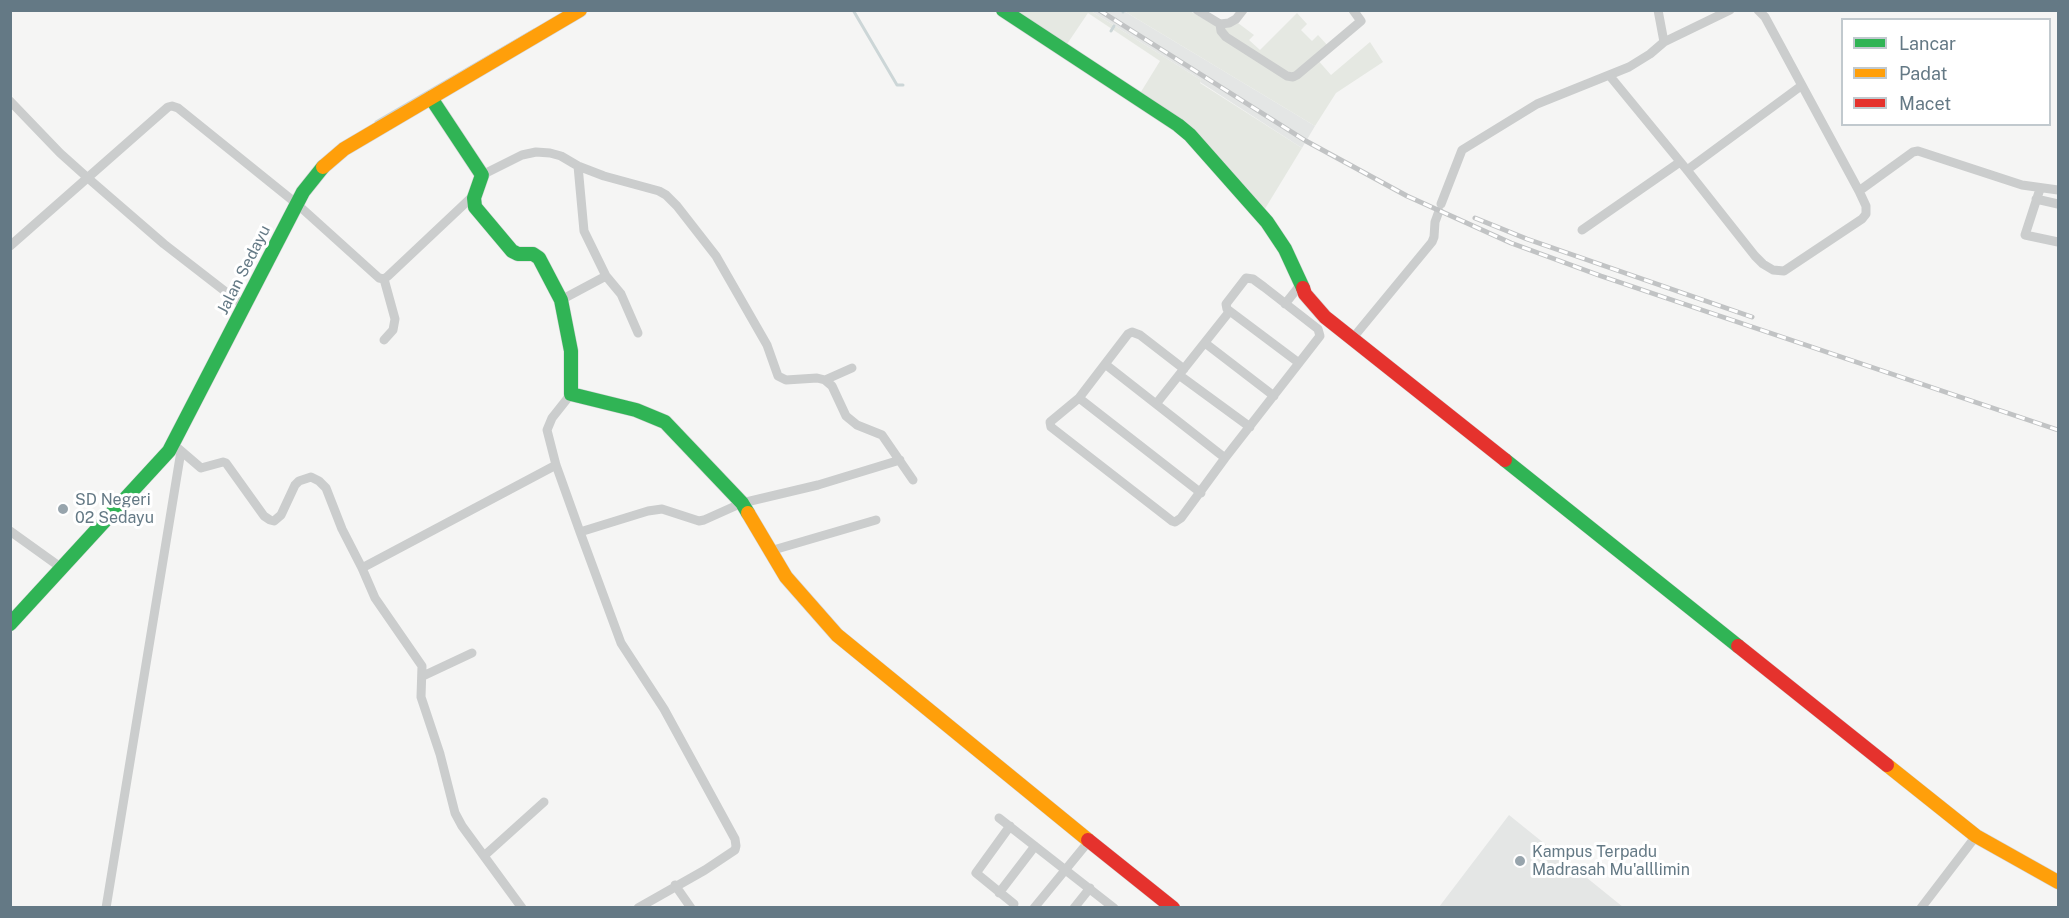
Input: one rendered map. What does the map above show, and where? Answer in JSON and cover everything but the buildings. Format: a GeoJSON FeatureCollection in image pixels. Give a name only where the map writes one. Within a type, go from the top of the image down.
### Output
{"type":"FeatureCollection","features":[{"type":"Feature","properties":{"kind":"street","name":"Jalan Sedayu"},"geometry":{"type":"LineString","coordinates":[[10,624],[165,457],[177,447],[244,306],[297,204],[315,176],[344,149],[580,10]]}},
{"type":"Feature","properties":{"kind":"street"},"geometry":{"type":"LineString","coordinates":[[1003,10],[1190,135],[1267,222],[1285,249],[1309,301],[1325,317],[1976,837],[2058,882]]}},
{"type":"Feature","properties":{"kind":"street"},"geometry":{"type":"LineString","coordinates":[[1197,10],[1220,24],[1236,19],[1243,10]]}},
{"type":"Feature","properties":{"kind":"street"},"geometry":{"type":"LineString","coordinates":[[1220,24],[1221,31],[1226,37],[1287,76],[1293,77],[1361,21],[1353,10]]}},
{"type":"Feature","properties":{"kind":"street"},"geometry":{"type":"LineString","coordinates":[[1658,10],[1664,42]]}},
{"type":"Feature","properties":{"kind":"street"},"geometry":{"type":"LineString","coordinates":[[1352,339],[1432,242],[1435,222],[1462,150],[1537,104],[1641,60],[1664,42],[1730,10]]}},
{"type":"Feature","properties":{"kind":"street"},"geometry":{"type":"LineString","coordinates":[[1609,75],[1755,256],[1773,270],[1784,271],[1862,219],[1866,214],[1866,206],[1765,17],[1758,10]]}},
{"type":"Feature","properties":{"kind":"street"},"geometry":{"type":"LineString","coordinates":[[1687,170],[1801,87]]}},
{"type":"Feature","properties":{"kind":"street"},"geometry":{"type":"LineString","coordinates":[[384,279],[474,195],[481,183],[482,176],[431,98]]}},
{"type":"Feature","properties":{"kind":"street"},"geometry":{"type":"LineString","coordinates":[[10,101],[88,179],[164,244],[244,306]]}},
{"type":"Feature","properties":{"kind":"street"},"geometry":{"type":"LineString","coordinates":[[10,246],[168,107],[172,106],[178,108],[297,204],[374,275],[384,279]]}},
{"type":"Feature","properties":{"kind":"street"},"geometry":{"type":"LineString","coordinates":[[1859,191],[1913,152],[1918,151],[2022,185],[2058,190]]}},
{"type":"Feature","properties":{"kind":"street"},"geometry":{"type":"LineString","coordinates":[[482,176],[522,155],[536,152],[561,156],[578,166],[604,176],[659,191],[671,199],[716,256],[767,345],[778,376],[786,380],[817,378],[825,380],[832,386],[846,416],[857,425],[882,435],[895,462],[913,480]]}},
{"type":"Feature","properties":{"kind":"street"},"geometry":{"type":"LineString","coordinates":[[1582,230],[1680,162]]}},
{"type":"Feature","properties":{"kind":"street"},"geometry":{"type":"LineString","coordinates":[[578,166],[584,231],[606,276],[621,294],[638,333]]}},
{"type":"Feature","properties":{"kind":"street"},"geometry":{"type":"LineString","coordinates":[[2040,189],[2025,235],[2058,242]]}},
{"type":"Feature","properties":{"kind":"street"},"geometry":{"type":"LineString","coordinates":[[474,195],[475,207],[512,251],[518,254],[533,254],[539,258],[561,300],[571,351],[570,390],[548,426],[556,465],[621,643],[664,709],[736,842],[735,850],[638,908]]}},
{"type":"Feature","properties":{"kind":"street"},"geometry":{"type":"LineString","coordinates":[[2036,198],[2058,204]]}},
{"type":"Feature","properties":{"kind":"street"},"geometry":{"type":"LineString","coordinates":[[561,300],[606,276]]}},
{"type":"Feature","properties":{"kind":"street"},"geometry":{"type":"LineString","coordinates":[[1250,427],[1140,335],[1132,332],[1128,334],[1079,398],[1050,422],[1052,427],[1172,521],[1179,521],[1225,458],[1250,427],[1299,363],[1318,340],[1320,332],[1249,278],[1244,280],[1226,304],[1229,312],[1299,363]]}},
{"type":"Feature","properties":{"kind":"street"},"geometry":{"type":"LineString","coordinates":[[384,279],[395,319],[393,330],[384,340]]}},
{"type":"Feature","properties":{"kind":"street"},"geometry":{"type":"LineString","coordinates":[[1285,304],[1301,284]]}},
{"type":"Feature","properties":{"kind":"street"},"geometry":{"type":"LineString","coordinates":[[1299,315],[1309,301]]}},
{"type":"Feature","properties":{"kind":"street"},"geometry":{"type":"LineString","coordinates":[[1156,404],[1229,312]]}},
{"type":"Feature","properties":{"kind":"street"},"geometry":{"type":"LineString","coordinates":[[1205,343],[1274,396]]}},
{"type":"Feature","properties":{"kind":"street"},"geometry":{"type":"LineString","coordinates":[[1105,364],[1225,458]]}},
{"type":"Feature","properties":{"kind":"street"},"geometry":{"type":"LineString","coordinates":[[825,380],[852,368]]}},
{"type":"Feature","properties":{"kind":"street"},"geometry":{"type":"LineString","coordinates":[[570,390],[636,410],[665,422],[742,503],[770,551],[798,592],[845,643],[1173,908]]}},
{"type":"Feature","properties":{"kind":"street"},"geometry":{"type":"LineString","coordinates":[[1079,398],[1201,493]]}},
{"type":"Feature","properties":{"kind":"street"},"geometry":{"type":"LineString","coordinates":[[177,447],[201,468],[226,463],[264,516],[270,520],[274,521],[281,515],[299,481],[311,477],[326,488],[342,529],[375,598],[422,666],[422,697],[440,754],[452,804],[462,826],[522,908]]}},
{"type":"Feature","properties":{"kind":"street"},"geometry":{"type":"LineString","coordinates":[[106,908],[177,447]]}},
{"type":"Feature","properties":{"kind":"street"},"geometry":{"type":"LineString","coordinates":[[580,532],[648,511],[662,509],[699,521],[742,503],[818,485],[895,462]]}},
{"type":"Feature","properties":{"kind":"street"},"geometry":{"type":"LineString","coordinates":[[362,568],[556,465]]}},
{"type":"Feature","properties":{"kind":"street"},"geometry":{"type":"LineString","coordinates":[[770,551],[876,520]]}},
{"type":"Feature","properties":{"kind":"street"},"geometry":{"type":"LineString","coordinates":[[10,531],[63,569]]}},
{"type":"Feature","properties":{"kind":"street"},"geometry":{"type":"LineString","coordinates":[[423,675],[472,653]]}},
{"type":"Feature","properties":{"kind":"street"},"geometry":{"type":"LineString","coordinates":[[484,856],[544,802]]}},
{"type":"Feature","properties":{"kind":"street"},"geometry":{"type":"LineString","coordinates":[[999,818],[1114,908]]}},
{"type":"Feature","properties":{"kind":"street"},"geometry":{"type":"LineString","coordinates":[[1010,826],[976,871],[977,875],[1014,904]]}},
{"type":"Feature","properties":{"kind":"street"},"geometry":{"type":"LineString","coordinates":[[1921,908],[1976,837]]}},
{"type":"Feature","properties":{"kind":"street"},"geometry":{"type":"LineString","coordinates":[[1034,908],[1089,841]]}},
{"type":"Feature","properties":{"kind":"street"},"geometry":{"type":"LineString","coordinates":[[999,892],[1035,846]]}},
{"type":"Feature","properties":{"kind":"street"},"geometry":{"type":"LineString","coordinates":[[675,885],[691,908]]}},
{"type":"Feature","properties":{"kind":"street"},"geometry":{"type":"LineString","coordinates":[[1074,908],[1090,888]]}},
{"type":"Feature","properties":{"kind":"shaded area"},"geometry":{"type":"Polygon","coordinates":[[[1009,11],[1091,11],[1201,80],[1200,83],[1302,148],[1263,212],[1139,95],[1160,61],[1088,13],[1065,47],[1009,11]]]}},
{"type":"Feature","properties":{"kind":"shaded area"},"geometry":{"type":"Polygon","coordinates":[[[1091,11],[1124,11],[1315,126],[1302,148],[1200,82],[1201,80],[1091,11]]]}},
{"type":"Feature","properties":{"kind":"shaded area"},"geometry":{"type":"Polygon","coordinates":[[[1124,11],[1190,11],[1224,28],[1238,23],[1254,35],[1249,40],[1260,50],[1297,13],[1307,24],[1301,30],[1312,41],[1318,35],[1329,47],[1316,58],[1331,75],[1370,42],[1383,62],[1336,93],[1315,126],[1124,11]]]}},
{"type":"Feature","properties":{"kind":"shaded area","name":"Kampus Terpadu Madrasah Mu'alllimin"},"geometry":{"type":"Polygon","coordinates":[[[1509,815],[1623,907],[1439,907],[1509,815]]]}},
{"type":"Feature","properties":{"kind":"waterway"},"geometry":{"type":"LineString","coordinates":[[853,10],[897,85],[903,85]]}},
{"type":"Feature","properties":{"kind":"waterway"},"geometry":{"type":"LineString","coordinates":[[1111,31],[1114,26]]}},
{"type":"Feature","properties":{"kind":"waterway"},"geometry":{"type":"LineString","coordinates":[[376,122],[534,30]]}},
{"type":"Feature","properties":{"kind":"railway"},"geometry":{"type":"LineString","coordinates":[[1099,10],[1306,141],[1407,196],[1511,243],[1601,276],[2058,430]]}},
{"type":"Feature","properties":{"kind":"railway"},"geometry":{"type":"LineString","coordinates":[[1475,218],[1527,239],[1752,317]]}},
{"type":"Feature","properties":{"kind":"traffic: fast"},"geometry":{"type":"LineString","coordinates":[[1003,10],[1190,135],[1267,222],[1285,249],[1303,288]]}},
{"type":"Feature","properties":{"kind":"traffic: fast"},"geometry":{"type":"LineString","coordinates":[[431,98],[482,175],[474,198],[475,207],[512,251],[518,254],[533,254],[539,258],[561,300],[571,351],[571,394],[636,410],[665,422],[742,503],[748,513]]}},
{"type":"Feature","properties":{"kind":"traffic: fast"},"geometry":{"type":"LineString","coordinates":[[10,624],[169,451],[303,192],[323,167]]}},
{"type":"Feature","properties":{"kind":"traffic: fast"},"geometry":{"type":"LineString","coordinates":[[1505,460],[1738,646]]}},
{"type":"Feature","properties":{"kind":"traffic: slow"},"geometry":{"type":"LineString","coordinates":[[323,167],[344,149],[580,10]]}},
{"type":"Feature","properties":{"kind":"traffic: slow"},"geometry":{"type":"LineString","coordinates":[[748,513],[786,577],[837,635],[1088,840]]}},
{"type":"Feature","properties":{"kind":"traffic: slow"},"geometry":{"type":"LineString","coordinates":[[1887,765],[1976,836],[2058,882]]}},
{"type":"Feature","properties":{"kind":"traffic: jam"},"geometry":{"type":"LineString","coordinates":[[1303,288],[1305,294],[1325,317],[1505,460]]}},
{"type":"Feature","properties":{"kind":"traffic: jam"},"geometry":{"type":"LineString","coordinates":[[1738,646],[1887,765]]}},
{"type":"Feature","properties":{"kind":"traffic: jam"},"geometry":{"type":"LineString","coordinates":[[1088,840],[1173,908]]}},
{"type":"Feature","properties":{"kind":"place","name":"SD Negeri 02 Sedayu"},"geometry":{"type":"Point","coordinates":[63,509]}},
{"type":"Feature","properties":{"kind":"place","name":"Kampus Terpadu Madrasah Mu'alllimin"},"geometry":{"type":"Point","coordinates":[1520,861]}}]}
